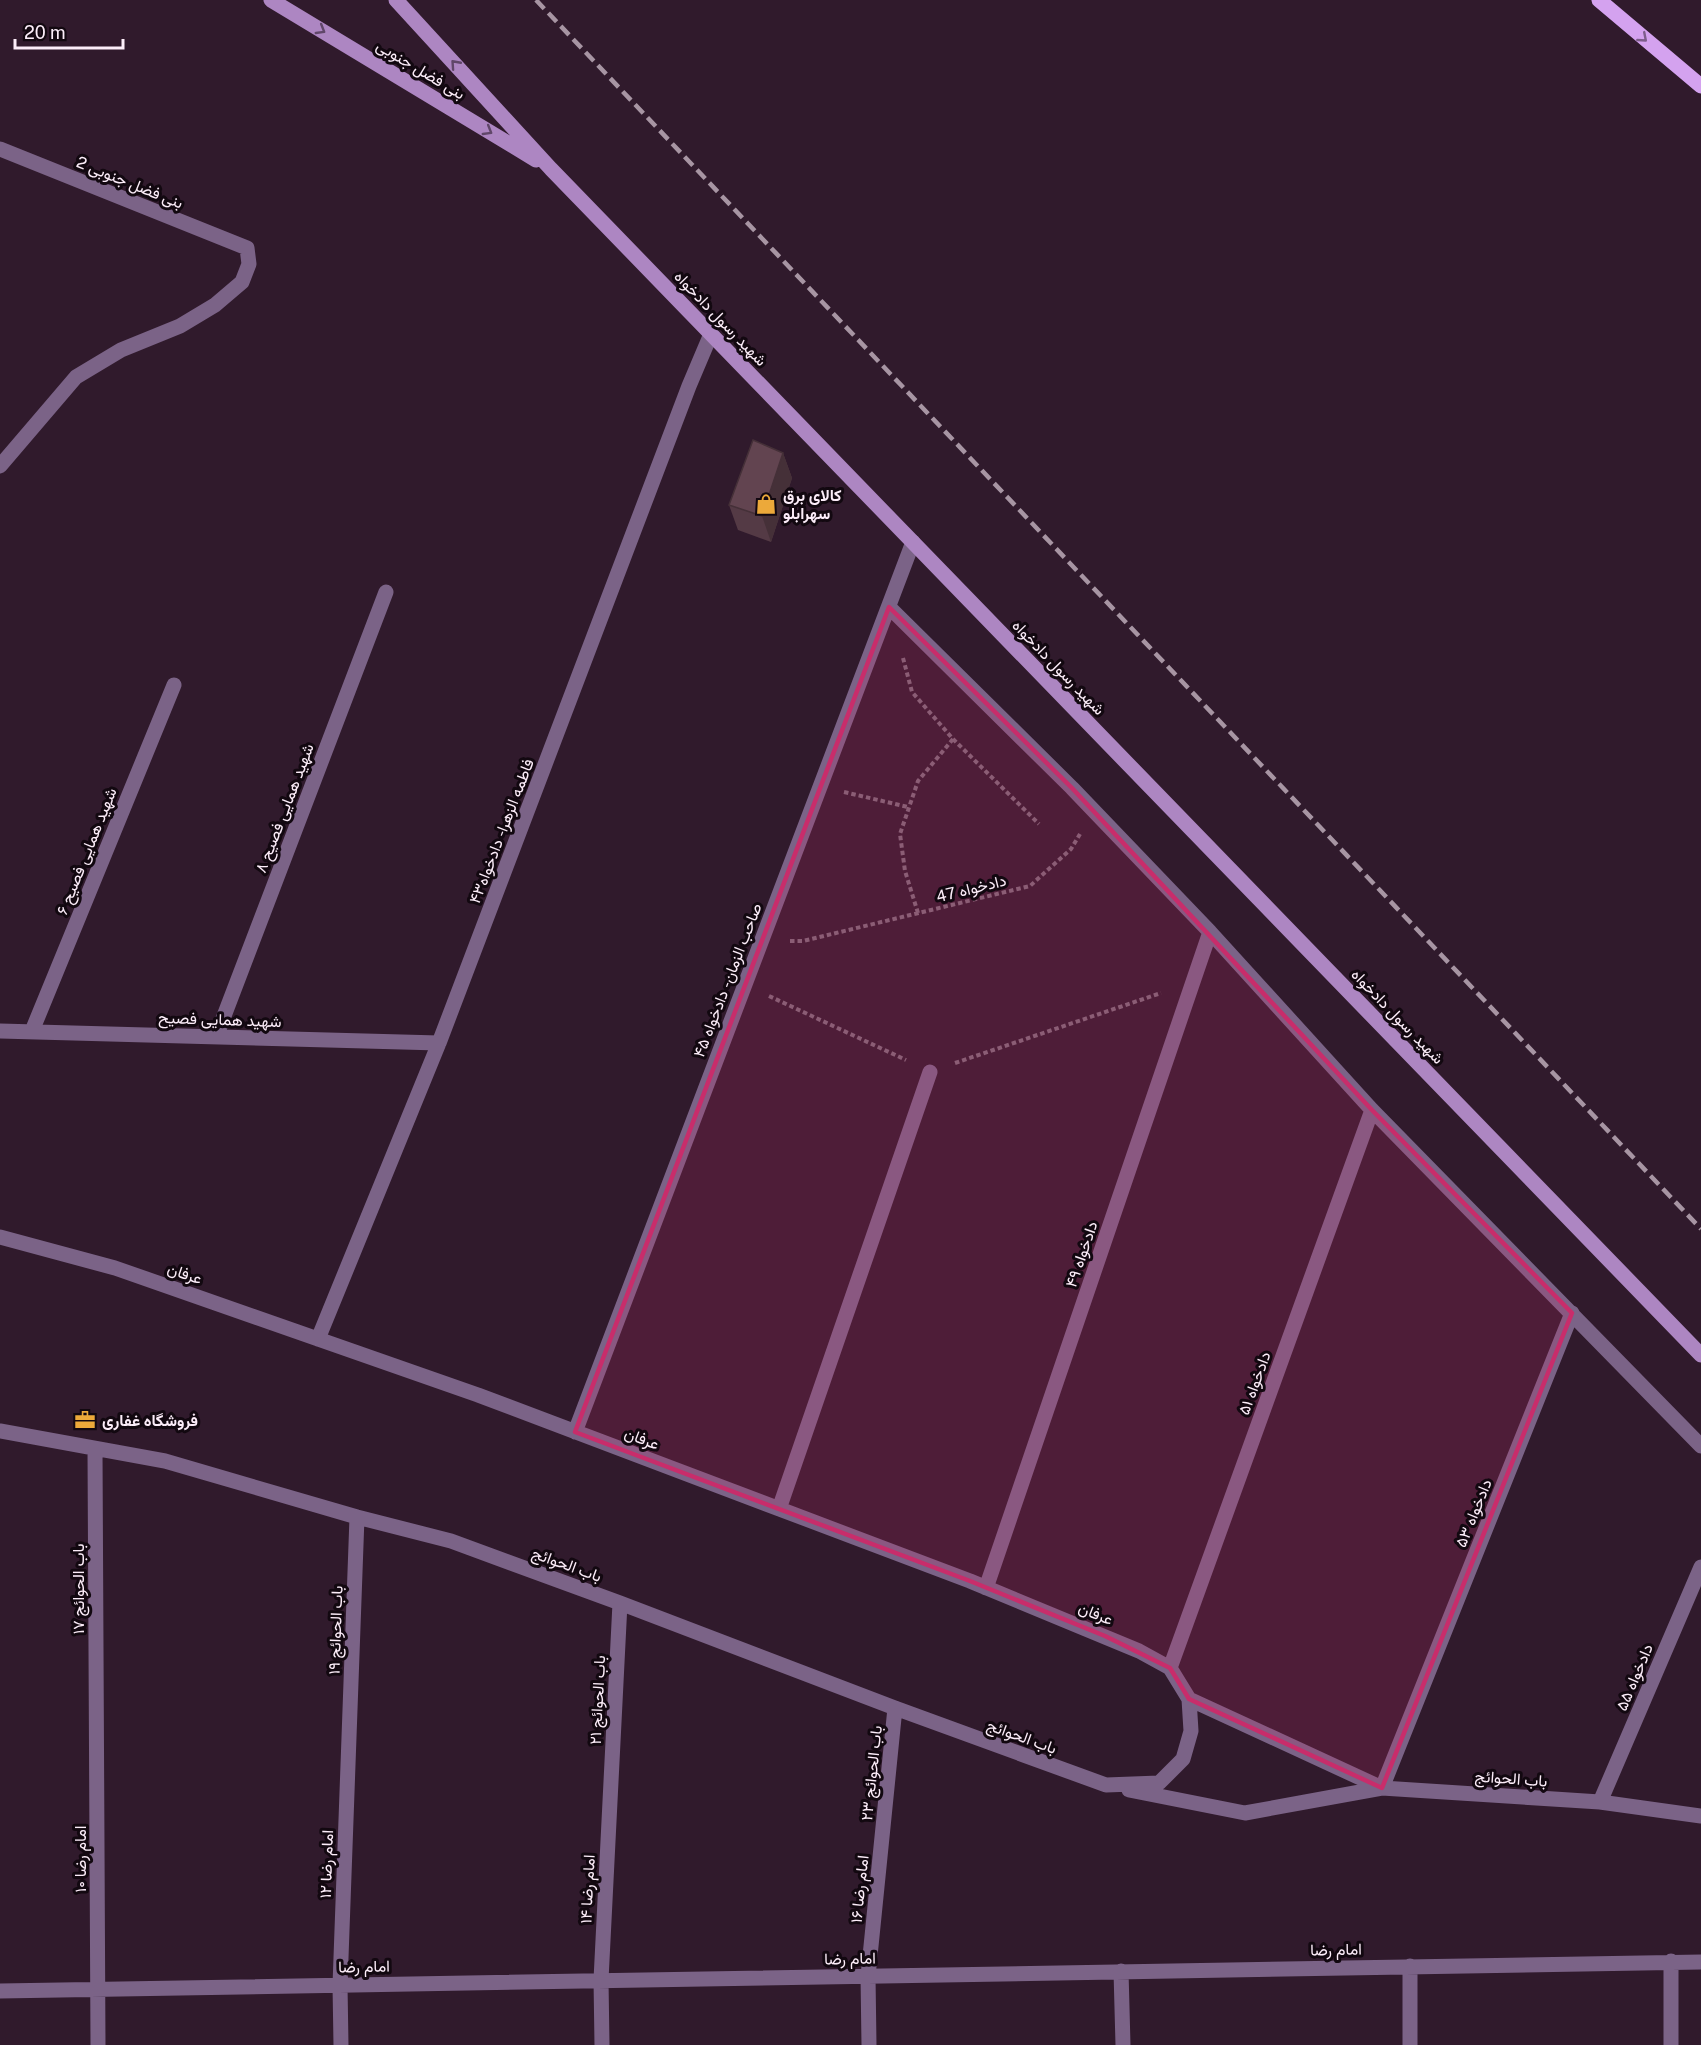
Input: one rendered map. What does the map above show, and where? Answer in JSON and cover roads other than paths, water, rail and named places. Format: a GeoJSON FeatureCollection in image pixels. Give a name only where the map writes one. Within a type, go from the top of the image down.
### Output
{"type":"FeatureCollection","features":[{"type":"Feature","properties":{"kind":"main road"},"geometry":{"type":"LineString","coordinates":[[1599,0],[1701,87]]}},
{"type":"Feature","properties":{"kind":"street","name":"بنی فضل جنوبی"},"geometry":{"type":"LineString","coordinates":[[271,0],[551,169]]}},
{"type":"Feature","properties":{"kind":"street","name":"شهید رسول دادخواه"},"geometry":{"type":"LineString","coordinates":[[396,0],[551,169],[1701,1355]]}},
{"type":"Feature","properties":{"kind":"street","name":"بنی فضل جنوبی 2"},"geometry":{"type":"LineString","coordinates":[[0,149],[247,248],[249,264],[242,282],[215,305],[180,326],[121,351],[76,377],[0,466]]}},
{"type":"Feature","properties":{"kind":"street","name":"فاطمه الزهرا - دادخواه۴۳"},"geometry":{"type":"LineString","coordinates":[[318,1339],[439,1043],[689,386],[711,334]]}},
{"type":"Feature","properties":{"kind":"street","name":"صاحب الزمان - دادخواه ۴۵"},"geometry":{"type":"LineString","coordinates":[[575,1432],[913,542]]}},
{"type":"Feature","properties":{"kind":"street","name":"شهید همایی فصیح ۸"},"geometry":{"type":"LineString","coordinates":[[216,1037],[386,592]]}},
{"type":"Feature","properties":{"kind":"street"},"geometry":{"type":"LineString","coordinates":[[889,607],[1095,812],[1210,932],[1372,1110],[1701,1446]]}},
{"type":"Feature","properties":{"kind":"street","name":"شهید همایی فصیح ۶"},"geometry":{"type":"LineString","coordinates":[[32,1031],[174,685]]}},
{"type":"Feature","properties":{"kind":"street","name":"دادخواه ۴۹"},"geometry":{"type":"LineString","coordinates":[[986,1588],[1210,932]]}},
{"type":"Feature","properties":{"kind":"street","name":"شهید همایی فصیح"},"geometry":{"type":"LineString","coordinates":[[0,1031],[439,1043]]}},
{"type":"Feature","properties":{"kind":"street"},"geometry":{"type":"LineString","coordinates":[[779,1509],[930,1072]]}},
{"type":"Feature","properties":{"kind":"street","name":"دادخواه ۵۱"},"geometry":{"type":"LineString","coordinates":[[1170,1668],[1372,1110]]}},
{"type":"Feature","properties":{"kind":"street","name":"عرفان"},"geometry":{"type":"LineString","coordinates":[[0,1237],[115,1268],[478,1395],[986,1588],[1139,1651],[1170,1668],[1189,1699],[1191,1731],[1183,1759]]}},
{"type":"Feature","properties":{"kind":"street","name":"دادخواه ۵۳"},"geometry":{"type":"LineString","coordinates":[[1382,1788],[1572,1313]]}},
{"type":"Feature","properties":{"kind":"street","name":"باب الحوائج"},"geometry":{"type":"LineString","coordinates":[[0,1431],[165,1461],[357,1517],[451,1541],[1106,1785],[1245,1813],[1382,1788],[1600,1802],[1701,1816]]}},
{"type":"Feature","properties":{"kind":"street","name":"باب الحوائج ۱۷"},"geometry":{"type":"LineString","coordinates":[[95,1450],[97,1728]]}},
{"type":"Feature","properties":{"kind":"street","name":"باب الحوائج ۱۹"},"geometry":{"type":"LineString","coordinates":[[348,1744],[357,1517]]}},
{"type":"Feature","properties":{"kind":"street","name":"دادخواه ۵۵"},"geometry":{"type":"LineString","coordinates":[[1600,1802],[1701,1568]]}},
{"type":"Feature","properties":{"kind":"street","name":"باب الحوائج ۲۱"},"geometry":{"type":"LineString","coordinates":[[610,1799],[620,1603]]}},
{"type":"Feature","properties":{"kind":"street"},"geometry":{"type":"LineString","coordinates":[[1189,1699],[1382,1788]]}},
{"type":"Feature","properties":{"kind":"street","name":"باب الحوائج ۲۳"},"geometry":{"type":"LineString","coordinates":[[882,1842],[895,1708]]}},
{"type":"Feature","properties":{"kind":"street","name":"امام رضا ۱۰"},"geometry":{"type":"LineString","coordinates":[[97,1728],[98,2045]]}},
{"type":"Feature","properties":{"kind":"street","name":"امام رضا ۱۲"},"geometry":{"type":"LineString","coordinates":[[341,2045],[340,1985],[348,1744]]}},
{"type":"Feature","properties":{"kind":"street","name":"باب الحوائج"},"geometry":{"type":"LineString","coordinates":[[1106,1785],[1159,1783],[1183,1759]]}},
{"type":"Feature","properties":{"kind":"street","name":"امام رضا ۱۴"},"geometry":{"type":"LineString","coordinates":[[602,2045],[601,1980],[610,1799]]}},
{"type":"Feature","properties":{"kind":"street","name":"امام رضا ۱۶"},"geometry":{"type":"LineString","coordinates":[[869,2045],[868,1976],[882,1842]]}},
{"type":"Feature","properties":{"kind":"street"},"geometry":{"type":"LineString","coordinates":[[1671,1961],[1671,2045]]}},
{"type":"Feature","properties":{"kind":"street","name":"امام رضا"},"geometry":{"type":"LineString","coordinates":[[0,1991],[1701,1962]]}},
{"type":"Feature","properties":{"kind":"street"},"geometry":{"type":"LineString","coordinates":[[1410,1966],[1410,2045]]}},
{"type":"Feature","properties":{"kind":"street"},"geometry":{"type":"LineString","coordinates":[[1121,1971],[1123,2045]]}},
{"type":"Feature","properties":{"kind":"railway"},"geometry":{"type":"LineString","coordinates":[[536,0],[1701,1229]]}},
{"type":"Feature","properties":{"kind":"place","name":"کالای برق سهرابلو"},"geometry":{"type":"Point","coordinates":[766,504]}},
{"type":"Feature","properties":{"kind":"place","name":"فروشگاه غفاری"},"geometry":{"type":"Point","coordinates":[85,1420]}}]}
